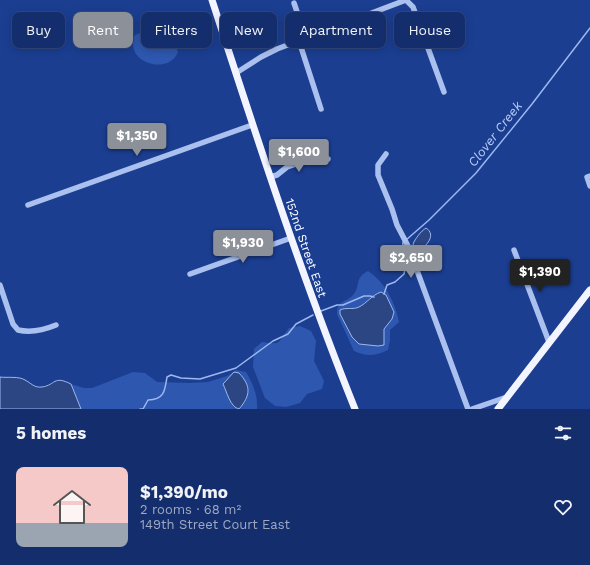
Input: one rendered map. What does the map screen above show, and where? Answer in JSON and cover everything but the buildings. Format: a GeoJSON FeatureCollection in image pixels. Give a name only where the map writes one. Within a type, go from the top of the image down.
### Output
{"type":"FeatureCollection","features":[{"type":"Feature","properties":{"kind":"main road","name":"152nd Street East"},"geometry":{"type":"LineString","coordinates":[[212,0],[252,125],[315,308],[355,409]]}},
{"type":"Feature","properties":{"kind":"main road"},"geometry":{"type":"LineString","coordinates":[[498,409],[590,290]]}},
{"type":"Feature","properties":{"kind":"street"},"geometry":{"type":"LineString","coordinates":[[374,12],[406,0],[413,7],[444,92]]}},
{"type":"Feature","properties":{"kind":"street"},"geometry":{"type":"LineString","coordinates":[[294,3],[297,12]]}},
{"type":"Feature","properties":{"kind":"street"},"geometry":{"type":"LineString","coordinates":[[236,73],[261,57],[285,46]]}},
{"type":"Feature","properties":{"kind":"street"},"geometry":{"type":"LineString","coordinates":[[301,48],[321,109]]}},
{"type":"Feature","properties":{"kind":"street"},"geometry":{"type":"LineString","coordinates":[[28,205],[252,125]]}},
{"type":"Feature","properties":{"kind":"street"},"geometry":{"type":"LineString","coordinates":[[386,154],[378,165],[378,175],[397,224],[408,246],[468,409]]}},
{"type":"Feature","properties":{"kind":"street"},"geometry":{"type":"LineString","coordinates":[[270,177],[277,175],[287,168],[315,158],[328,159]]}},
{"type":"Feature","properties":{"kind":"street"},"geometry":{"type":"LineString","coordinates":[[590,176],[587,177],[590,186]]}},
{"type":"Feature","properties":{"kind":"street"},"geometry":{"type":"LineString","coordinates":[[190,274],[291,238]]}},
{"type":"Feature","properties":{"kind":"street"},"geometry":{"type":"LineString","coordinates":[[514,250],[549,342]]}},
{"type":"Feature","properties":{"kind":"street"},"geometry":{"type":"LineString","coordinates":[[0,285],[13,324],[20,330],[35,331],[56,325]]}},
{"type":"Feature","properties":{"kind":"street"},"geometry":{"type":"LineString","coordinates":[[472,409],[482,407],[507,397]]}},
{"type":"Feature","properties":{"kind":"shaded area"},"geometry":{"type":"Polygon","coordinates":[[[141,33],[141,48],[176,48],[178,52],[173,59],[166,63],[157,65],[149,63],[141,59],[135,53],[133,45],[135,35],[141,33]]]}},
{"type":"Feature","properties":{"kind":"shaded area"},"geometry":{"type":"Polygon","coordinates":[[[426,228],[431,234],[429,241],[418,251],[415,250],[413,244],[414,242],[420,233],[426,228]]]}},
{"type":"Feature","properties":{"kind":"shaded area"},"geometry":{"type":"Polygon","coordinates":[[[368,271],[379,281],[388,293],[395,307],[399,322],[390,330],[388,350],[379,354],[371,355],[354,351],[337,314],[337,309],[340,304],[353,295],[357,288],[359,279],[368,271]]]}},
{"type":"Feature","properties":{"kind":"shaded area"},"geometry":{"type":"Polygon","coordinates":[[[381,292],[386,295],[394,312],[392,319],[384,329],[384,345],[378,346],[359,344],[352,337],[340,314],[340,310],[359,307],[381,292]]]}},
{"type":"Feature","properties":{"kind":"shaded area"},"geometry":{"type":"Polygon","coordinates":[[[300,326],[311,331],[316,341],[314,361],[324,381],[322,389],[307,394],[300,403],[286,407],[275,406],[265,398],[253,367],[254,349],[262,342],[279,342],[289,328],[300,326]]]}},
{"type":"Feature","properties":{"kind":"shaded area"},"geometry":{"type":"Polygon","coordinates":[[[236,370],[246,372],[249,376],[256,394],[257,409],[81,409],[71,384],[84,388],[92,388],[133,372],[145,373],[157,382],[208,382],[227,376],[236,370]]]}},
{"type":"Feature","properties":{"kind":"shaded area"},"geometry":{"type":"Polygon","coordinates":[[[234,372],[239,373],[246,382],[248,391],[246,399],[239,409],[233,405],[229,399],[223,384],[234,372]]]}},
{"type":"Feature","properties":{"kind":"shaded area"},"geometry":{"type":"Polygon","coordinates":[[[0,377],[20,378],[39,387],[47,386],[58,380],[65,381],[71,384],[81,409],[0,409],[0,377]]]}},
{"type":"Feature","properties":{"kind":"waterway","name":"Clover Creek"},"geometry":{"type":"LineString","coordinates":[[406,240],[429,220],[476,173],[532,104],[590,28]]}},
{"type":"Feature","properties":{"kind":"waterway"},"geometry":{"type":"LineString","coordinates":[[384,294],[387,285],[395,282],[404,274],[405,266],[403,242]]}},
{"type":"Feature","properties":{"kind":"waterway"},"geometry":{"type":"LineString","coordinates":[[321,311],[337,305],[343,305],[364,296],[374,297]]}},
{"type":"Feature","properties":{"kind":"waterway"},"geometry":{"type":"LineString","coordinates":[[140,409],[143,409],[148,400],[153,400],[163,394],[167,377],[171,375],[181,378],[200,379],[236,368],[273,341],[288,334],[296,324],[313,315]]}}]}
